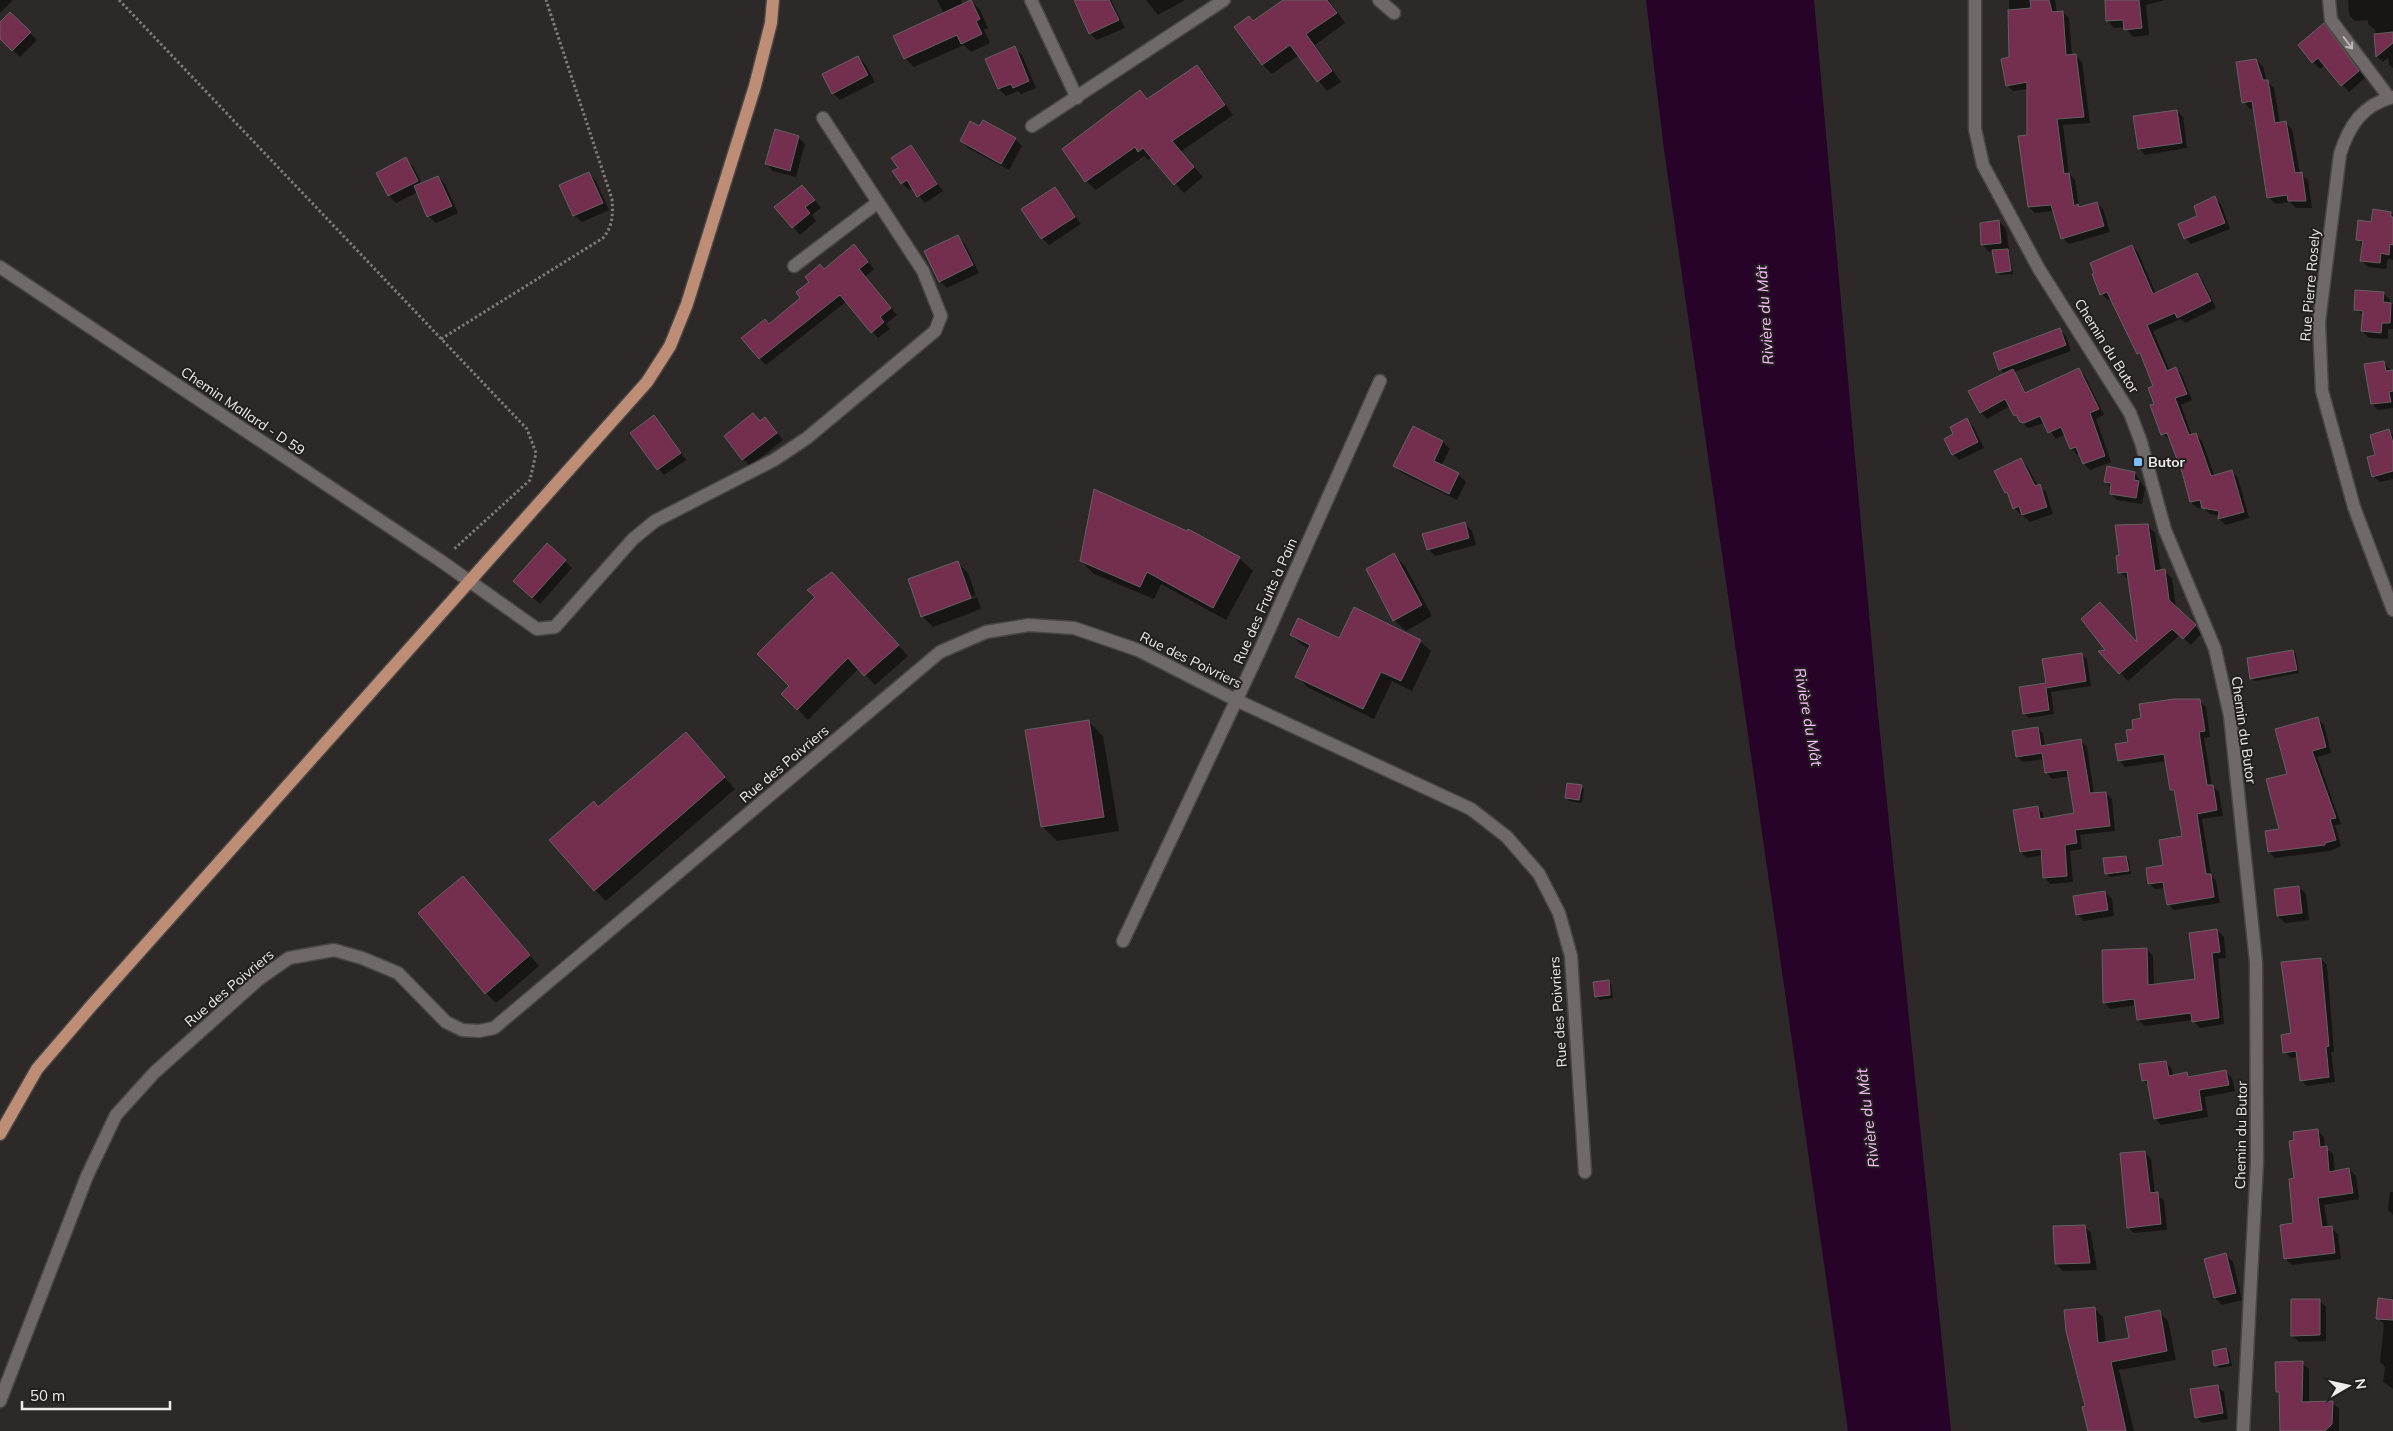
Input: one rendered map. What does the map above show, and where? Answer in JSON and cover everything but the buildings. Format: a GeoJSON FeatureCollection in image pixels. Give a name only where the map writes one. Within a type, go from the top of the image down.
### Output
{"type":"FeatureCollection","features":[{"type":"Feature","properties":{"kind":"main road"},"geometry":{"type":"LineString","coordinates":[[0,1134],[37,1070],[647,382],[670,346],[687,304],[755,86],[771,23],[773,0]]}},
{"type":"Feature","properties":{"kind":"street"},"geometry":{"type":"LineString","coordinates":[[1031,0],[1077,98]]}},
{"type":"Feature","properties":{"kind":"street"},"geometry":{"type":"LineString","coordinates":[[1032,126],[1224,0]]}},
{"type":"Feature","properties":{"kind":"street"},"geometry":{"type":"LineString","coordinates":[[1379,0],[1394,13]]}},
{"type":"Feature","properties":{"kind":"street","name":"Chemin du Butor"},"geometry":{"type":"LineString","coordinates":[[1975,0],[1975,129],[1984,165],[2039,268],[2130,413],[2141,442],[2165,530],[2215,649],[2230,716],[2256,962],[2257,1162],[2243,1431]]}},
{"type":"Feature","properties":{"kind":"street"},"geometry":{"type":"LineString","coordinates":[[2329,0],[2331,20],[2390,98]]}},
{"type":"Feature","properties":{"kind":"street","name":"Rue Pierre Rosely"},"geometry":{"type":"LineString","coordinates":[[2390,98],[2362,112],[2347,132],[2340,154],[2319,322],[2319,351],[2322,391],[2354,507],[2393,610]]}},
{"type":"Feature","properties":{"kind":"street","name":"Chemin Mallard - D 59"},"geometry":{"type":"LineString","coordinates":[[0,267],[441,560],[469,582],[537,629],[555,627],[632,539],[654,521],[774,460],[807,438],[935,331],[941,316],[924,271],[877,204],[823,118]]}},
{"type":"Feature","properties":{"kind":"street"},"geometry":{"type":"LineString","coordinates":[[794,266],[877,204]]}},
{"type":"Feature","properties":{"kind":"street","name":"Rue des Fruits à Pain"},"geometry":{"type":"LineString","coordinates":[[1123,941],[1236,700],[1380,381]]}},
{"type":"Feature","properties":{"kind":"street","name":"Rue des Poivriers"},"geometry":{"type":"LineString","coordinates":[[0,1401],[87,1176],[116,1115],[154,1073],[259,979],[288,958],[334,950],[362,958],[398,973],[446,1022],[462,1030],[480,1031],[494,1028],[940,652],[986,632],[1029,625],[1074,628],[1138,650],[1236,700],[1472,809],[1507,837],[1539,874],[1559,913],[1571,956],[1585,1172]]}},
{"type":"Feature","properties":{"kind":"path"},"geometry":{"type":"LineString","coordinates":[[119,0],[527,429],[536,453],[530,480],[441,560]]}},
{"type":"Feature","properties":{"kind":"path"},"geometry":{"type":"LineString","coordinates":[[441,340],[603,238],[610,230],[613,220],[612,199],[546,0]]}},
{"type":"Feature","properties":{"kind":"water","name":"Rivière du Mât"},"geometry":{"type":"Polygon","coordinates":[[[1646,0],[1814,0],[1878,714],[1951,1431],[1848,1431],[1664,150],[1646,0]]]}},
{"type":"Feature","properties":{"kind":"place","name":"Butor"},"geometry":{"type":"Point","coordinates":[2138,462]}}]}
